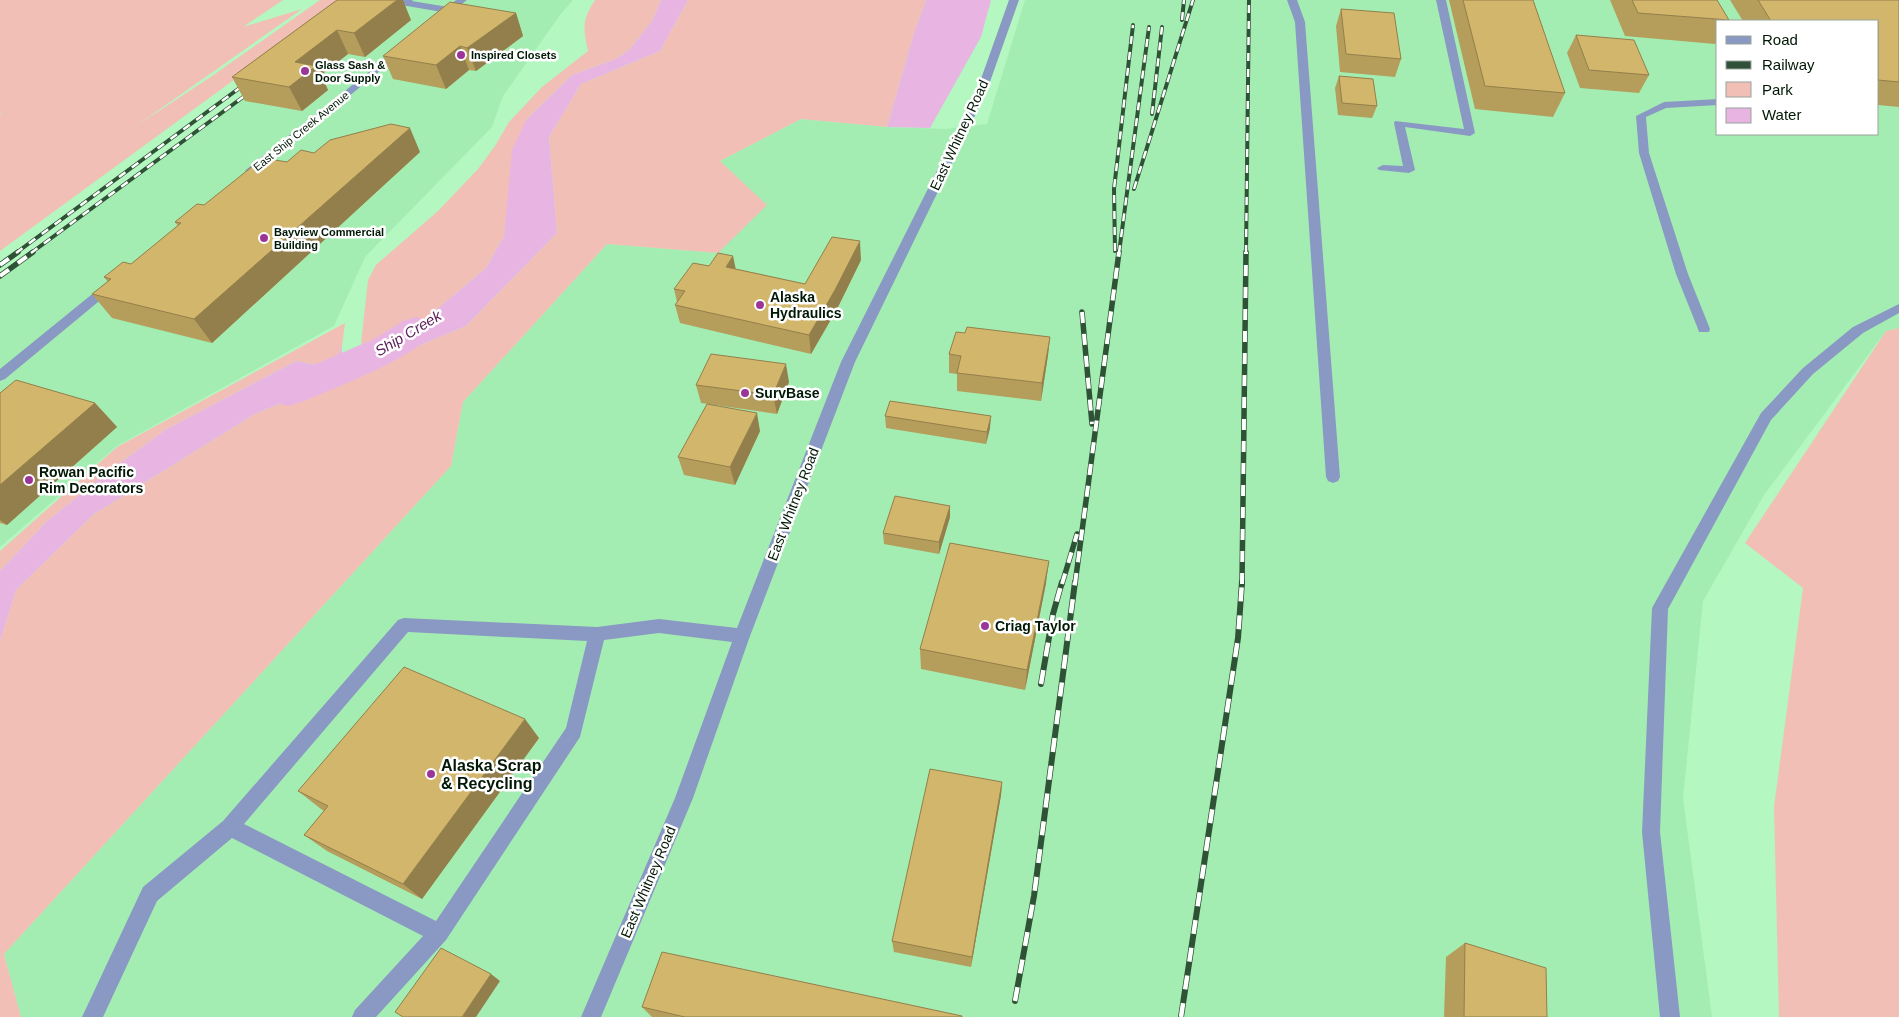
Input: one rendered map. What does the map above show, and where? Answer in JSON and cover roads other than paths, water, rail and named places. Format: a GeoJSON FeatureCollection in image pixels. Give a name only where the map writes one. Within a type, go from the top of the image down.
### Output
{"type":"FeatureCollection","features":[{"type":"Feature","properties":{"kind":"street"},"geometry":{"type":"LineString","coordinates":[[408,0],[404,3],[449,10]]}},
{"type":"Feature","properties":{"kind":"street"},"geometry":{"type":"LineString","coordinates":[[434,23],[462,0]]}},
{"type":"Feature","properties":{"kind":"street","name":"East Whitney Road"},"geometry":{"type":"LineString","coordinates":[[592,1017],[684,798],[742,636],[848,362],[981,93],[1014,0]]}},
{"type":"Feature","properties":{"kind":"street"},"geometry":{"type":"LineString","coordinates":[[1292,0],[1300,22],[1333,478]]}},
{"type":"Feature","properties":{"kind":"street"},"geometry":{"type":"LineString","coordinates":[[1383,168],[1409,170],[1399,123],[1470,132],[1441,0]]}},
{"type":"Feature","properties":{"kind":"street","name":"East Ship Creek Avenue"},"geometry":{"type":"LineString","coordinates":[[240,180],[411,42]]}},
{"type":"Feature","properties":{"kind":"street"},"geometry":{"type":"LineString","coordinates":[[1704,329],[1682,274],[1644,153],[1641,116],[1664,105],[1716,102]]}},
{"type":"Feature","properties":{"kind":"street"},"geometry":{"type":"LineString","coordinates":[[0,376],[124,275]]}},
{"type":"Feature","properties":{"kind":"street"},"geometry":{"type":"LineString","coordinates":[[1670,1017],[1651,832],[1660,608],[1766,417],[1808,371],[1858,330],[1899,308]]}},
{"type":"Feature","properties":{"kind":"street"},"geometry":{"type":"LineString","coordinates":[[92,1017],[150,894],[230,828],[404,625],[597,634],[659,626],[742,636]]}},
{"type":"Feature","properties":{"kind":"street"},"geometry":{"type":"LineString","coordinates":[[362,1017],[439,933],[574,731],[597,634]]}},
{"type":"Feature","properties":{"kind":"street"},"geometry":{"type":"LineString","coordinates":[[230,828],[439,933]]}},
{"type":"Feature","properties":{"kind":"water"},"geometry":{"type":"Polygon","coordinates":[[[661,0],[688,0],[660,51],[581,84],[549,137],[557,233],[466,326],[365,368],[361,344],[402,331],[430,315],[486,268],[504,236],[512,150],[526,120],[572,75],[616,59],[630,49],[652,21],[661,0]]]}},
{"type":"Feature","properties":{"kind":"water"},"geometry":{"type":"Polygon","coordinates":[[[926,0],[991,0],[981,37],[930,128],[887,127],[914,33],[926,0]]]}},
{"type":"Feature","properties":{"kind":"water"},"geometry":{"type":"Polygon","coordinates":[[[342,346],[341,378],[255,414],[94,514],[16,590],[0,641],[0,571],[46,522],[108,472],[165,430],[296,361],[317,365],[336,359],[342,346]]]}},
{"type":"Feature","properties":{"kind":"waterway","name":"Ship Creek"},"geometry":{"type":"LineString","coordinates":[[288,392],[388,348],[416,330]]}},
{"type":"Feature","properties":{"kind":"railway"},"geometry":{"type":"LineString","coordinates":[[1182,20],[1184,0]]}},
{"type":"Feature","properties":{"kind":"railway"},"geometry":{"type":"LineString","coordinates":[[1134,189],[1193,0]]}},
{"type":"Feature","properties":{"kind":"railway"},"geometry":{"type":"LineString","coordinates":[[1246,253],[1249,0]]}},
{"type":"Feature","properties":{"kind":"railway"},"geometry":{"type":"LineString","coordinates":[[1115,251],[1114,189],[1133,25]]}},
{"type":"Feature","properties":{"kind":"railway"},"geometry":{"type":"LineString","coordinates":[[1119,253],[1149,27]]}},
{"type":"Feature","properties":{"kind":"railway"},"geometry":{"type":"LineString","coordinates":[[1152,114],[1162,27]]}},
{"type":"Feature","properties":{"kind":"railway"},"geometry":{"type":"LineString","coordinates":[[16,253],[249,81]]}},
{"type":"Feature","properties":{"kind":"railway"},"geometry":{"type":"LineString","coordinates":[[31,253],[254,89]]}},
{"type":"Feature","properties":{"kind":"railway"},"geometry":{"type":"LineString","coordinates":[[0,265],[18,252]]}},
{"type":"Feature","properties":{"kind":"railway"},"geometry":{"type":"LineString","coordinates":[[0,276],[33,252]]}},
{"type":"Feature","properties":{"kind":"railway"},"geometry":{"type":"LineString","coordinates":[[1075,584],[1119,252]]}},
{"type":"Feature","properties":{"kind":"railway"},"geometry":{"type":"LineString","coordinates":[[1242,584],[1246,252]]}},
{"type":"Feature","properties":{"kind":"railway"},"geometry":{"type":"LineString","coordinates":[[1082,312],[1092,424]]}},
{"type":"Feature","properties":{"kind":"railway"},"geometry":{"type":"LineString","coordinates":[[1062,584],[1077,534]]}},
{"type":"Feature","properties":{"kind":"railway"},"geometry":{"type":"LineString","coordinates":[[1041,684],[1053,614],[1062,582]]}},
{"type":"Feature","properties":{"kind":"railway"},"geometry":{"type":"LineString","coordinates":[[1015,1001],[1034,896],[1075,582]]}},
{"type":"Feature","properties":{"kind":"railway"},"geometry":{"type":"LineString","coordinates":[[1181,1017],[1238,638],[1242,582]]}},
{"type":"Feature","properties":{"kind":"place","name":"Inspired Closets"},"geometry":{"type":"Point","coordinates":[461,55]}},
{"type":"Feature","properties":{"kind":"place","name":"Glass Sash & Door Supply"},"geometry":{"type":"Point","coordinates":[305,71]}},
{"type":"Feature","properties":{"kind":"place","name":"Bayview Commercial Building"},"geometry":{"type":"Point","coordinates":[264,238]}},
{"type":"Feature","properties":{"kind":"place","name":"Alaska Hydraulics"},"geometry":{"type":"Point","coordinates":[760,305]}},
{"type":"Feature","properties":{"kind":"place","name":"SurvBase"},"geometry":{"type":"Point","coordinates":[745,393]}},
{"type":"Feature","properties":{"kind":"place","name":"Rowan Pacific Rim Decorators"},"geometry":{"type":"Point","coordinates":[29,480]}},
{"type":"Feature","properties":{"kind":"place","name":"Criag Taylor"},"geometry":{"type":"Point","coordinates":[985,626]}},
{"type":"Feature","properties":{"kind":"place","name":"Alaska Scrap & Recycling"},"geometry":{"type":"Point","coordinates":[431,774]}}]}
